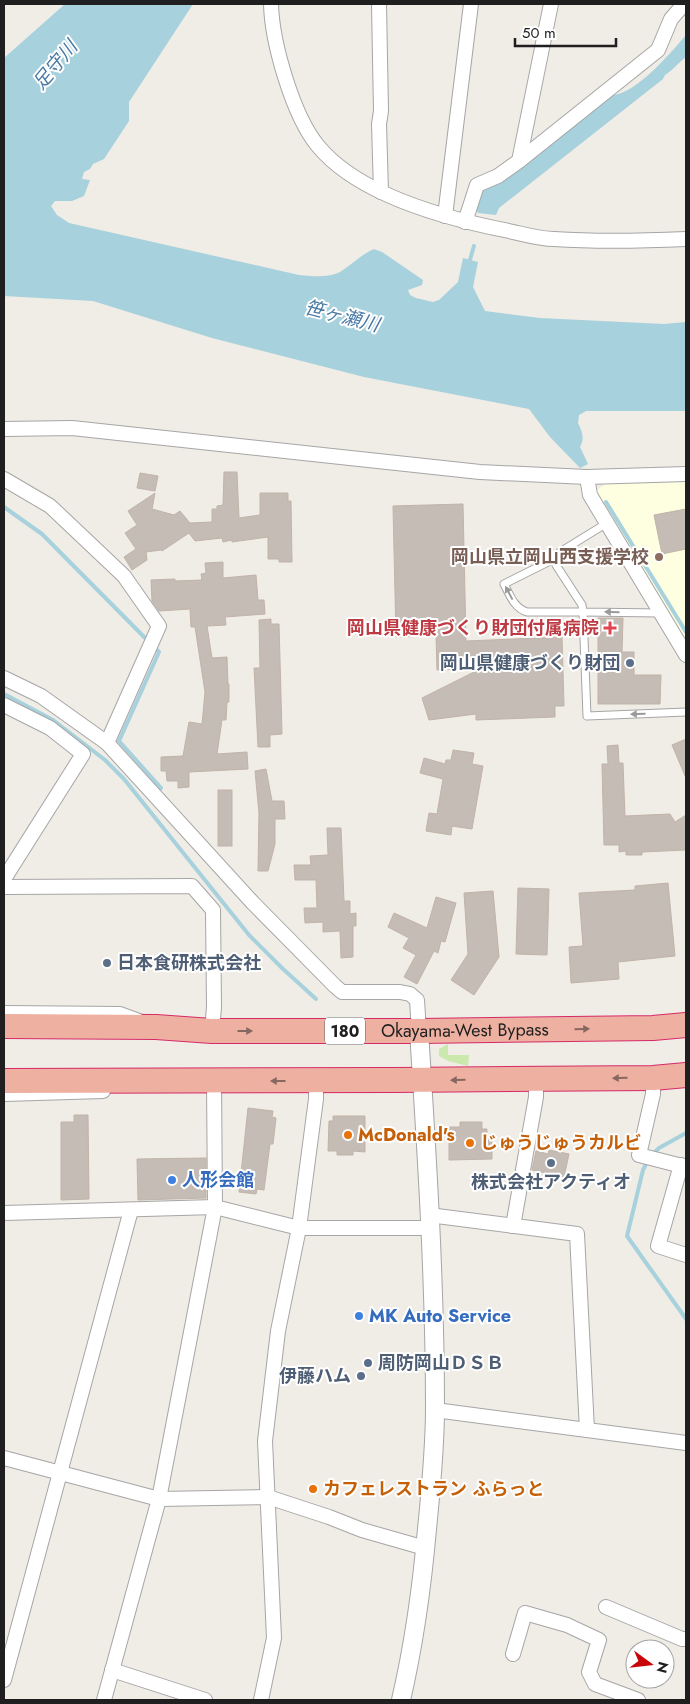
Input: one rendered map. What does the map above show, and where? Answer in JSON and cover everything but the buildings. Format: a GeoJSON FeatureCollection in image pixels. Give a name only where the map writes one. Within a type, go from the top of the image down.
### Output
{"type":"FeatureCollection","features":[{"type":"Feature","properties":{"kind":"highway","name":"Okayama-West Bypass"},"geometry":{"type":"LineString","coordinates":[[4,1026],[419,1031],[653,1028],[686,1025]]}},
{"type":"Feature","properties":{"kind":"highway"},"geometry":{"type":"LineString","coordinates":[[4,1081],[316,1081],[653,1078],[686,1075]]}},
{"type":"Feature","properties":{"kind":"street"},"geometry":{"type":"LineString","coordinates":[[271,4],[271,14],[282,68],[303,123],[317,146],[332,160],[350,174],[381,192],[465,222],[551,239],[631,241],[686,239]]}},
{"type":"Feature","properties":{"kind":"street"},"geometry":{"type":"LineString","coordinates":[[379,4],[381,192]]}},
{"type":"Feature","properties":{"kind":"street"},"geometry":{"type":"LineString","coordinates":[[446,216],[470,4]]}},
{"type":"Feature","properties":{"kind":"street"},"geometry":{"type":"LineString","coordinates":[[519,161],[551,4]]}},
{"type":"Feature","properties":{"kind":"street"},"geometry":{"type":"LineString","coordinates":[[465,222],[478,185],[498,176],[519,161],[658,50],[671,19],[684,4]]}},
{"type":"Feature","properties":{"kind":"street"},"geometry":{"type":"LineString","coordinates":[[4,430],[72,428],[480,472],[587,476],[686,474]]}},
{"type":"Feature","properties":{"kind":"street"},"geometry":{"type":"LineString","coordinates":[[587,476],[590,495],[686,655]]}},
{"type":"Feature","properties":{"kind":"street"},"geometry":{"type":"LineString","coordinates":[[4,479],[50,506],[124,576],[159,626],[107,743]]}},
{"type":"Feature","properties":{"kind":"street"},"geometry":{"type":"LineString","coordinates":[[4,678],[41,696],[107,743],[253,903],[342,992],[400,992],[410,994],[417,1000],[430,1221],[435,1410],[432,1480],[425,1548],[417,1615],[401,1700]]}},
{"type":"Feature","properties":{"kind":"street"},"geometry":{"type":"LineString","coordinates":[[4,705],[50,728],[83,754],[4,879]]}},
{"type":"Feature","properties":{"kind":"street"},"geometry":{"type":"LineString","coordinates":[[4,887],[192,886],[213,910],[214,1007],[212,1030]]}},
{"type":"Feature","properties":{"kind":"street"},"geometry":{"type":"LineString","coordinates":[[4,1013],[120,1014],[156,1027]]}},
{"type":"Feature","properties":{"kind":"street"},"geometry":{"type":"LineString","coordinates":[[653,1078],[653,1094],[639,1155],[684,1166],[658,1246],[686,1255]]}},
{"type":"Feature","properties":{"kind":"street"},"geometry":{"type":"LineString","coordinates":[[513,1226],[536,1097],[536,1079]]}},
{"type":"Feature","properties":{"kind":"street"},"geometry":{"type":"LineString","coordinates":[[104,1700],[158,1499],[215,1207],[214,1081]]}},
{"type":"Feature","properties":{"kind":"street"},"geometry":{"type":"LineString","coordinates":[[261,1700],[274,1638],[265,1441],[278,1331],[299,1228],[316,1099],[316,1081]]}},
{"type":"Feature","properties":{"kind":"street"},"geometry":{"type":"LineString","coordinates":[[4,1094],[84,1093],[122,1090],[165,1082]]}},
{"type":"Feature","properties":{"kind":"street"},"geometry":{"type":"LineString","coordinates":[[4,1213],[215,1207],[299,1228],[430,1221],[513,1226],[577,1234],[587,1430]]}},
{"type":"Feature","properties":{"kind":"street"},"geometry":{"type":"LineString","coordinates":[[4,1680],[131,1210]]}},
{"type":"Feature","properties":{"kind":"street"},"geometry":{"type":"LineString","coordinates":[[435,1410],[686,1443]]}},
{"type":"Feature","properties":{"kind":"street"},"geometry":{"type":"LineString","coordinates":[[4,1458],[158,1499],[268,1497],[362,1530],[425,1548]]}},
{"type":"Feature","properties":{"kind":"street"},"geometry":{"type":"LineString","coordinates":[[606,1606],[682,1639],[686,1639]]}},
{"type":"Feature","properties":{"kind":"street"},"geometry":{"type":"LineString","coordinates":[[513,1654],[526,1613],[567,1625],[599,1640],[589,1672],[595,1684],[638,1700]]}},
{"type":"Feature","properties":{"kind":"street"},"geometry":{"type":"LineString","coordinates":[[112,1670],[205,1700]]}},
{"type":"Feature","properties":{"kind":"lane"},"geometry":{"type":"LineString","coordinates":[[607,523],[560,552],[556,558],[504,584],[516,605],[520,610],[527,612],[661,613]]}},
{"type":"Feature","properties":{"kind":"lane"},"geometry":{"type":"LineString","coordinates":[[556,558],[556,565],[582,605],[587,716],[686,712]]}},
{"type":"Feature","properties":{"kind":"shaded area","name":"岡山県立岡山西支援学校"},"geometry":{"type":"Polygon","coordinates":[[[686,482],[686,643],[593,493],[605,484],[686,482]]]}},
{"type":"Feature","properties":{"kind":"green space"},"geometry":{"type":"Polygon","coordinates":[[[448,1044],[448,1055],[469,1055],[468,1066],[448,1061],[439,1056],[439,1049],[448,1044]]]}},
{"type":"Feature","properties":{"kind":"water"},"geometry":{"type":"Polygon","coordinates":[[[65,4],[193,4],[129,102],[129,121],[104,159],[93,164],[90,169],[84,172],[82,179],[90,180],[84,196],[72,201],[55,201],[51,206],[57,215],[69,223],[299,275],[333,275],[374,249],[382,252],[423,280],[422,285],[408,290],[410,295],[433,302],[439,300],[458,282],[463,258],[478,262],[473,287],[485,311],[540,318],[664,324],[686,322],[686,411],[586,411],[579,415],[578,423],[583,437],[580,447],[588,464],[580,468],[550,437],[529,409],[364,377],[212,338],[93,301],[4,296],[4,58],[65,4]]]}},
{"type":"Feature","properties":{"kind":"water"},"geometry":{"type":"Polygon","coordinates":[[[686,35],[686,57],[665,75],[663,79],[499,208],[496,215],[478,213],[474,207],[479,189],[484,190],[500,183],[614,95],[633,87],[653,71],[686,35]]]}},
{"type":"Feature","properties":{"kind":"waterway"},"geometry":{"type":"LineString","coordinates":[[469,263],[474,246]]}},
{"type":"Feature","properties":{"kind":"waterway"},"geometry":{"type":"LineString","coordinates":[[606,502],[686,632]]}},
{"type":"Feature","properties":{"kind":"waterway"},"geometry":{"type":"LineString","coordinates":[[4,507],[42,534],[159,652],[119,741],[161,788],[156,792]]}},
{"type":"Feature","properties":{"kind":"waterway"},"geometry":{"type":"LineString","coordinates":[[4,694],[53,720],[105,760],[124,779],[249,935],[316,999]]}},
{"type":"Feature","properties":{"kind":"waterway"},"geometry":{"type":"LineString","coordinates":[[652,1155],[659,1148],[686,1133]]}},
{"type":"Feature","properties":{"kind":"waterway"},"geometry":{"type":"LineString","coordinates":[[648,1160],[643,1170],[627,1236],[686,1319]]}},
{"type":"Feature","properties":{"kind":"place","name":"岡山県立岡山西支援学校"},"geometry":{"type":"Point","coordinates":[659,557]}},
{"type":"Feature","properties":{"kind":"place","name":"岡山県健康づくり財団付属病院"},"geometry":{"type":"Point","coordinates":[610,628]}},
{"type":"Feature","properties":{"kind":"place","name":"岡山県健康づくり財団"},"geometry":{"type":"Point","coordinates":[630,663]}},
{"type":"Feature","properties":{"kind":"place","name":"日本食研株式会社"},"geometry":{"type":"Point","coordinates":[107,963]}},
{"type":"Feature","properties":{"kind":"place","name":"McDonald's"},"geometry":{"type":"Point","coordinates":[348,1135]}},
{"type":"Feature","properties":{"kind":"place","name":"じゅうじゅうカルビ"},"geometry":{"type":"Point","coordinates":[470,1143]}},
{"type":"Feature","properties":{"kind":"place","name":"株式会社アクティオ"},"geometry":{"type":"Point","coordinates":[551,1163]}},
{"type":"Feature","properties":{"kind":"place","name":"人形会館"},"geometry":{"type":"Point","coordinates":[172,1180]}},
{"type":"Feature","properties":{"kind":"place","name":"MK Auto Service"},"geometry":{"type":"Point","coordinates":[359,1316]}},
{"type":"Feature","properties":{"kind":"place","name":"周防岡山ＤＳＢ"},"geometry":{"type":"Point","coordinates":[368,1363]}},
{"type":"Feature","properties":{"kind":"place","name":"伊藤ハム"},"geometry":{"type":"Point","coordinates":[361,1376]}},
{"type":"Feature","properties":{"kind":"place","name":"カフェレストラン ふらっと"},"geometry":{"type":"Point","coordinates":[313,1489]}},
{"type":"Feature","properties":{"kind":"water label","name":"足守川"},"geometry":{"type":"Point","coordinates":[55,65]}},
{"type":"Feature","properties":{"kind":"water label","name":"笹ヶ瀬川"},"geometry":{"type":"Point","coordinates":[342,316]}}]}
